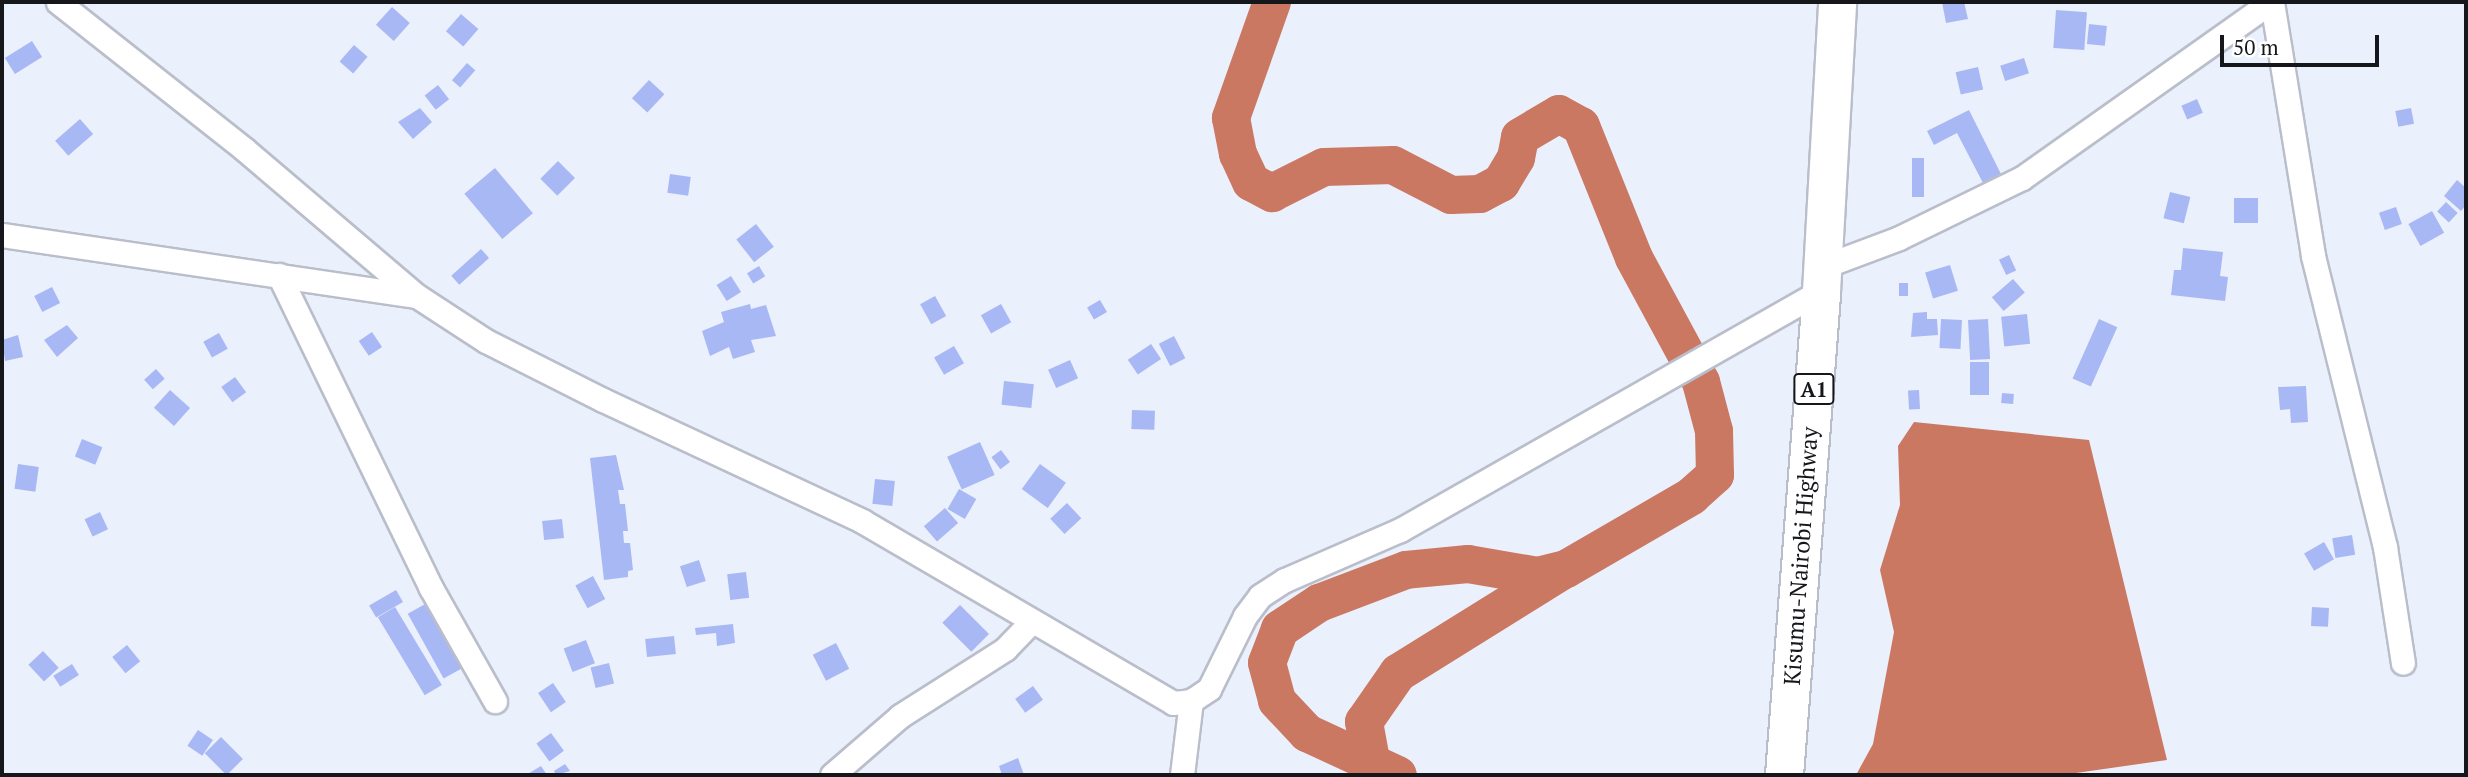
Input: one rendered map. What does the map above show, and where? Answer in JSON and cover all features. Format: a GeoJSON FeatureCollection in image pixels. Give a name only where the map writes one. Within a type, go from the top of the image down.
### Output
{"type":"FeatureCollection","features":[{"type":"Feature","properties":{"kind":"highway","name":"Kisumu-Nairobi Highway"},"geometry":{"type":"LineString","coordinates":[[1784,775],[1822,279],[1837,2]]}},
{"type":"Feature","properties":{"kind":"street"},"geometry":{"type":"LineString","coordinates":[[58,2],[244,149],[417,296],[486,341],[603,400],[862,521],[1173,703],[1191,701],[1209,689],[1240,625],[1260,596],[1285,580],[1400,530],[1716,351],[1822,279],[2022,178],[2271,2],[2313,256],[2385,547],[2403,663]]}},
{"type":"Feature","properties":{"kind":"street"},"geometry":{"type":"LineString","coordinates":[[2,235],[417,296]]}},
{"type":"Feature","properties":{"kind":"street"},"geometry":{"type":"LineString","coordinates":[[279,275],[431,588],[495,701]]}},
{"type":"Feature","properties":{"kind":"street"},"geometry":{"type":"LineString","coordinates":[[832,775],[900,716],[1005,649],[1028,625]]}},
{"type":"Feature","properties":{"kind":"street"},"geometry":{"type":"LineString","coordinates":[[1182,775],[1191,701]]}},
{"type":"Feature","properties":{"kind":"shaded area"},"geometry":{"type":"Polygon","coordinates":[[[1914,422],[2089,440],[2167,760],[2062,775],[1856,775],[1873,744],[1894,632],[1880,570],[1900,505],[1898,446],[1914,422]]]}},
{"type":"Feature","properties":{"kind":"building"},"geometry":{"type":"Polygon","coordinates":[[[1942,2],[1964,2],[1968,19],[1946,23],[1942,2]]]}},
{"type":"Feature","properties":{"kind":"building"},"geometry":{"type":"Polygon","coordinates":[[[392,7],[410,23],[394,41],[376,25],[392,7]]]}},
{"type":"Feature","properties":{"kind":"building"},"geometry":{"type":"Polygon","coordinates":[[[2056,10],[2087,12],[2084,50],[2053,48],[2056,10]]]}},
{"type":"Feature","properties":{"kind":"building"},"geometry":{"type":"Polygon","coordinates":[[[461,14],[478,29],[463,46],[446,31],[461,14]]]}},
{"type":"Feature","properties":{"kind":"building"},"geometry":{"type":"Polygon","coordinates":[[[2089,24],[2107,26],[2105,46],[2087,44],[2089,24]]]}},
{"type":"Feature","properties":{"kind":"building"},"geometry":{"type":"Polygon","coordinates":[[[32,41],[42,57],[15,74],[5,58],[32,41]]]}},
{"type":"Feature","properties":{"kind":"building"},"geometry":{"type":"Polygon","coordinates":[[[354,45],[368,57],[353,73],[340,62],[354,45]]]}},
{"type":"Feature","properties":{"kind":"building"},"geometry":{"type":"Polygon","coordinates":[[[2024,58],[2029,73],[2005,81],[2000,66],[2024,58]]]}},
{"type":"Feature","properties":{"kind":"building"},"geometry":{"type":"Polygon","coordinates":[[[467,63],[475,70],[460,88],[452,80],[467,63]]]}},
{"type":"Feature","properties":{"kind":"building"},"geometry":{"type":"Polygon","coordinates":[[[1978,67],[1983,89],[1961,95],[1956,72],[1978,67]]]}},
{"type":"Feature","properties":{"kind":"building"},"geometry":{"type":"Polygon","coordinates":[[[649,80],[664,94],[647,113],[632,98],[649,80]]]}},
{"type":"Feature","properties":{"kind":"building"},"geometry":{"type":"Polygon","coordinates":[[[438,85],[449,99],[436,110],[425,95],[438,85]]]}},
{"type":"Feature","properties":{"kind":"building"},"geometry":{"type":"Polygon","coordinates":[[[2197,99],[2203,113],[2187,119],[2181,106],[2197,99]]]}},
{"type":"Feature","properties":{"kind":"building"},"geometry":{"type":"Polygon","coordinates":[[[420,108],[432,122],[413,139],[398,122],[420,108]]]}},
{"type":"Feature","properties":{"kind":"building"},"geometry":{"type":"Polygon","coordinates":[[[2411,108],[2414,124],[2398,127],[2395,111],[2411,108]]]}},
{"type":"Feature","properties":{"kind":"building"},"geometry":{"type":"Polygon","coordinates":[[[1969,110],[2001,174],[1983,183],[1957,133],[1934,145],[1927,131],[1969,110]]]}},
{"type":"Feature","properties":{"kind":"building"},"geometry":{"type":"Polygon","coordinates":[[[80,119],[93,134],[68,156],[55,141],[80,119]]]}},
{"type":"Feature","properties":{"kind":"building"},"geometry":{"type":"Polygon","coordinates":[[[1912,158],[1924,158],[1924,197],[1912,197],[1912,158]]]}},
{"type":"Feature","properties":{"kind":"building"},"geometry":{"type":"Polygon","coordinates":[[[558,161],[575,178],[557,196],[540,179],[558,161]]]}},
{"type":"Feature","properties":{"kind":"building"},"geometry":{"type":"Polygon","coordinates":[[[495,168],[533,213],[502,239],[464,194],[495,168]]]}},
{"type":"Feature","properties":{"kind":"building"},"geometry":{"type":"Polygon","coordinates":[[[670,174],[691,177],[688,196],[667,193],[670,174]]]}},
{"type":"Feature","properties":{"kind":"building"},"geometry":{"type":"Polygon","coordinates":[[[2457,180],[2466,188],[2466,205],[2461,211],[2444,196],[2457,180]]]}},
{"type":"Feature","properties":{"kind":"building"},"geometry":{"type":"Polygon","coordinates":[[[2170,192],[2190,197],[2184,223],[2163,218],[2170,192]]]}},
{"type":"Feature","properties":{"kind":"building"},"geometry":{"type":"Polygon","coordinates":[[[2234,198],[2258,198],[2258,223],[2234,223],[2234,198]]]}},
{"type":"Feature","properties":{"kind":"building"},"geometry":{"type":"Polygon","coordinates":[[[2446,202],[2458,213],[2449,222],[2437,212],[2446,202]]]}},
{"type":"Feature","properties":{"kind":"building"},"geometry":{"type":"Polygon","coordinates":[[[2396,207],[2402,224],[2385,230],[2379,213],[2396,207]]]}},
{"type":"Feature","properties":{"kind":"building"},"geometry":{"type":"Polygon","coordinates":[[[2432,211],[2444,233],[2421,246],[2408,224],[2432,211]]]}},
{"type":"Feature","properties":{"kind":"building"},"geometry":{"type":"Polygon","coordinates":[[[756,224],[774,247],[754,262],[736,239],[756,224]]]}},
{"type":"Feature","properties":{"kind":"building"},"geometry":{"type":"Polygon","coordinates":[[[2183,248],[2223,252],[2220,276],[2228,277],[2225,301],[2171,295],[2174,270],[2181,270],[2183,248]]]}},
{"type":"Feature","properties":{"kind":"building"},"geometry":{"type":"Polygon","coordinates":[[[481,249],[489,258],[459,285],[451,276],[481,249]]]}},
{"type":"Feature","properties":{"kind":"building"},"geometry":{"type":"Polygon","coordinates":[[[2009,255],[2016,270],[2006,275],[1999,260],[2009,255]]]}},
{"type":"Feature","properties":{"kind":"building"},"geometry":{"type":"Polygon","coordinates":[[[1950,265],[1958,291],[1933,298],[1925,273],[1950,265]]]}},
{"type":"Feature","properties":{"kind":"building"},"geometry":{"type":"Polygon","coordinates":[[[759,266],[765,276],[753,283],[747,273],[759,266]]]}},
{"type":"Feature","properties":{"kind":"building"},"geometry":{"type":"Polygon","coordinates":[[[731,276],[741,292],[727,301],[717,285],[731,276]]]}},
{"type":"Feature","properties":{"kind":"building"},"geometry":{"type":"Polygon","coordinates":[[[2013,279],[2025,293],[2004,311],[1992,297],[2013,279]]]}},
{"type":"Feature","properties":{"kind":"building"},"geometry":{"type":"Polygon","coordinates":[[[1899,283],[1908,283],[1908,296],[1899,296],[1899,283]]]}},
{"type":"Feature","properties":{"kind":"building"},"geometry":{"type":"Polygon","coordinates":[[[52,287],[60,303],[42,312],[34,296],[52,287]]]}},
{"type":"Feature","properties":{"kind":"building"},"geometry":{"type":"Polygon","coordinates":[[[935,296],[946,316],[931,324],[920,304],[935,296]]]}},
{"type":"Feature","properties":{"kind":"building"},"geometry":{"type":"Polygon","coordinates":[[[1100,300],[1107,312],[1094,320],[1087,308],[1100,300]]]}},
{"type":"Feature","properties":{"kind":"building"},"geometry":{"type":"Polygon","coordinates":[[[750,304],[751,309],[766,305],[776,336],[751,340],[755,352],[733,359],[729,347],[710,356],[702,331],[724,322],[721,312],[750,304]]]}},
{"type":"Feature","properties":{"kind":"building"},"geometry":{"type":"Polygon","coordinates":[[[1001,304],[1011,322],[991,334],[981,315],[1001,304]]]}},
{"type":"Feature","properties":{"kind":"building"},"geometry":{"type":"Polygon","coordinates":[[[1927,312],[1927,319],[1937,319],[1938,335],[1911,337],[1913,313],[1927,312]]]}},
{"type":"Feature","properties":{"kind":"building"},"geometry":{"type":"Polygon","coordinates":[[[2027,314],[2030,344],[2004,347],[2001,317],[2027,314]]]}},
{"type":"Feature","properties":{"kind":"building"},"geometry":{"type":"Polygon","coordinates":[[[1941,319],[1962,320],[1960,349],[1939,348],[1941,319]]]}},
{"type":"Feature","properties":{"kind":"building"},"geometry":{"type":"Polygon","coordinates":[[[1988,319],[1990,359],[1970,360],[1968,320],[1988,319]]]}},
{"type":"Feature","properties":{"kind":"building"},"geometry":{"type":"Polygon","coordinates":[[[2099,319],[2117,327],[2091,387],[2073,378],[2099,319]]]}},
{"type":"Feature","properties":{"kind":"building"},"geometry":{"type":"Polygon","coordinates":[[[67,325],[78,338],[57,357],[44,340],[67,325]]]}},
{"type":"Feature","properties":{"kind":"building"},"geometry":{"type":"Polygon","coordinates":[[[372,332],[382,347],[369,356],[359,341],[372,332]]]}},
{"type":"Feature","properties":{"kind":"building"},"geometry":{"type":"Polygon","coordinates":[[[219,333],[228,349],[212,357],[203,342],[219,333]]]}},
{"type":"Feature","properties":{"kind":"building"},"geometry":{"type":"Polygon","coordinates":[[[18,335],[23,357],[5,361],[2,340],[18,335]]]}},
{"type":"Feature","properties":{"kind":"building"},"geometry":{"type":"Polygon","coordinates":[[[1174,336],[1185,358],[1170,366],[1159,344],[1174,336]]]}},
{"type":"Feature","properties":{"kind":"building"},"geometry":{"type":"Polygon","coordinates":[[[1151,344],[1161,359],[1138,375],[1128,360],[1151,344]]]}},
{"type":"Feature","properties":{"kind":"building"},"geometry":{"type":"Polygon","coordinates":[[[954,346],[964,363],[944,375],[934,358],[954,346]]]}},
{"type":"Feature","properties":{"kind":"building"},"geometry":{"type":"Polygon","coordinates":[[[1070,360],[1078,378],[1056,388],[1048,370],[1070,360]]]}},
{"type":"Feature","properties":{"kind":"building"},"geometry":{"type":"Polygon","coordinates":[[[1970,362],[1989,362],[1989,395],[1970,395],[1970,362]]]}},
{"type":"Feature","properties":{"kind":"building"},"geometry":{"type":"Polygon","coordinates":[[[156,369],[165,379],[153,389],[144,380],[156,369]]]}},
{"type":"Feature","properties":{"kind":"building"},"geometry":{"type":"Polygon","coordinates":[[[235,377],[246,392],[232,402],[221,387],[235,377]]]}},
{"type":"Feature","properties":{"kind":"building"},"geometry":{"type":"Polygon","coordinates":[[[1004,381],[1034,384],[1031,408],[1001,405],[1004,381]]]}},
{"type":"Feature","properties":{"kind":"building"},"geometry":{"type":"Polygon","coordinates":[[[2306,386],[2308,422],[2291,423],[2290,409],[2280,410],[2278,387],[2306,386]]]}},
{"type":"Feature","properties":{"kind":"building"},"geometry":{"type":"Polygon","coordinates":[[[170,390],[190,408],[174,426],[154,408],[170,390]]]}},
{"type":"Feature","properties":{"kind":"building"},"geometry":{"type":"Polygon","coordinates":[[[1919,390],[1920,409],[1909,410],[1908,391],[1919,390]]]}},
{"type":"Feature","properties":{"kind":"building"},"geometry":{"type":"Polygon","coordinates":[[[2002,393],[2014,394],[2013,404],[2001,403],[2002,393]]]}},
{"type":"Feature","properties":{"kind":"building"},"geometry":{"type":"Polygon","coordinates":[[[1132,410],[1155,411],[1154,430],[1131,429],[1132,410]]]}},
{"type":"Feature","properties":{"kind":"building"},"geometry":{"type":"Polygon","coordinates":[[[82,439],[102,447],[95,465],[75,457],[82,439]]]}},
{"type":"Feature","properties":{"kind":"building"},"geometry":{"type":"Polygon","coordinates":[[[980,442],[995,475],[962,490],[947,457],[980,442]]]}},
{"type":"Feature","properties":{"kind":"building"},"geometry":{"type":"Polygon","coordinates":[[[1001,450],[1010,462],[1000,469],[991,457],[1001,450]]]}},
{"type":"Feature","properties":{"kind":"building"},"geometry":{"type":"Polygon","coordinates":[[[616,455],[624,490],[618,490],[620,504],[625,504],[628,531],[623,531],[624,543],[630,543],[633,570],[628,571],[628,577],[604,580],[590,458],[616,455]]]}},
{"type":"Feature","properties":{"kind":"building"},"geometry":{"type":"Polygon","coordinates":[[[18,464],[39,467],[35,492],[15,489],[18,464]]]}},
{"type":"Feature","properties":{"kind":"building"},"geometry":{"type":"Polygon","coordinates":[[[1040,464],[1066,483],[1048,508],[1022,489],[1040,464]]]}},
{"type":"Feature","properties":{"kind":"building"},"geometry":{"type":"Polygon","coordinates":[[[875,479],[895,481],[892,506],[872,504],[875,479]]]}},
{"type":"Feature","properties":{"kind":"building"},"geometry":{"type":"Polygon","coordinates":[[[959,489],[976,499],[965,519],[948,509],[959,489]]]}},
{"type":"Feature","properties":{"kind":"building"},"geometry":{"type":"Polygon","coordinates":[[[1067,503],[1081,518],[1065,534],[1050,519],[1067,503]]]}},
{"type":"Feature","properties":{"kind":"building"},"geometry":{"type":"Polygon","coordinates":[[[945,508],[958,523],[937,541],[924,526],[945,508]]]}},
{"type":"Feature","properties":{"kind":"building"},"geometry":{"type":"Polygon","coordinates":[[[100,512],[108,529],[93,536],[85,519],[100,512]]]}},
{"type":"Feature","properties":{"kind":"building"},"geometry":{"type":"Polygon","coordinates":[[[562,519],[564,538],[544,540],[542,521],[562,519]]]}},
{"type":"Feature","properties":{"kind":"building"},"geometry":{"type":"Polygon","coordinates":[[[2352,535],[2355,555],[2335,558],[2332,538],[2352,535]]]}},
{"type":"Feature","properties":{"kind":"building"},"geometry":{"type":"Polygon","coordinates":[[[2324,542],[2334,559],[2314,571],[2304,554],[2324,542]]]}},
{"type":"Feature","properties":{"kind":"building"},"geometry":{"type":"Polygon","coordinates":[[[699,560],[706,581],[687,587],[680,566],[699,560]]]}},
{"type":"Feature","properties":{"kind":"building"},"geometry":{"type":"Polygon","coordinates":[[[746,572],[749,598],[730,600],[727,574],[746,572]]]}},
{"type":"Feature","properties":{"kind":"building"},"geometry":{"type":"Polygon","coordinates":[[[593,576],[605,599],[588,608],[575,585],[593,576]]]}},
{"type":"Feature","properties":{"kind":"building"},"geometry":{"type":"Polygon","coordinates":[[[396,590],[403,602],[376,618],[369,606],[396,590]]]}},
{"type":"Feature","properties":{"kind":"building"},"geometry":{"type":"Polygon","coordinates":[[[427,603],[463,668],[444,678],[408,614],[427,603]]]}},
{"type":"Feature","properties":{"kind":"building"},"geometry":{"type":"Polygon","coordinates":[[[960,605],[989,634],[971,652],[942,623],[960,605]]]}},
{"type":"Feature","properties":{"kind":"building"},"geometry":{"type":"Polygon","coordinates":[[[395,607],[442,685],[425,695],[378,617],[395,607]]]}},
{"type":"Feature","properties":{"kind":"building"},"geometry":{"type":"Polygon","coordinates":[[[2312,607],[2329,608],[2328,627],[2311,626],[2312,607]]]}},
{"type":"Feature","properties":{"kind":"building"},"geometry":{"type":"Polygon","coordinates":[[[733,624],[735,643],[717,646],[716,633],[696,635],[695,628],[733,624]]]}},
{"type":"Feature","properties":{"kind":"building"},"geometry":{"type":"Polygon","coordinates":[[[674,636],[676,654],[647,657],[645,639],[674,636]]]}},
{"type":"Feature","properties":{"kind":"building"},"geometry":{"type":"Polygon","coordinates":[[[586,640],[595,663],[573,672],[564,649],[586,640]]]}},
{"type":"Feature","properties":{"kind":"building"},"geometry":{"type":"Polygon","coordinates":[[[836,643],[849,669],[826,681],[813,655],[836,643]]]}},
{"type":"Feature","properties":{"kind":"building"},"geometry":{"type":"Polygon","coordinates":[[[127,645],[140,661],[125,673],[112,657],[127,645]]]}},
{"type":"Feature","properties":{"kind":"building"},"geometry":{"type":"Polygon","coordinates":[[[43,651],[59,668],[44,681],[28,665],[43,651]]]}},
{"type":"Feature","properties":{"kind":"building"},"geometry":{"type":"Polygon","coordinates":[[[609,663],[614,683],[596,688],[591,668],[609,663]]]}},
{"type":"Feature","properties":{"kind":"building"},"geometry":{"type":"Polygon","coordinates":[[[72,664],[79,675],[60,687],[53,676],[72,664]]]}},
{"type":"Feature","properties":{"kind":"building"},"geometry":{"type":"Polygon","coordinates":[[[553,683],[566,702],[551,712],[538,693],[553,683]]]}},
{"type":"Feature","properties":{"kind":"building"},"geometry":{"type":"Polygon","coordinates":[[[1033,686],[1043,700],[1025,713],[1015,699],[1033,686]]]}},
{"type":"Feature","properties":{"kind":"building"},"geometry":{"type":"Polygon","coordinates":[[[198,730],[213,740],[202,756],[187,746],[198,730]]]}},
{"type":"Feature","properties":{"kind":"building"},"geometry":{"type":"Polygon","coordinates":[[[551,733],[564,751],[549,761],[536,744],[551,733]]]}},
{"type":"Feature","properties":{"kind":"building"},"geometry":{"type":"Polygon","coordinates":[[[221,737],[243,759],[226,775],[205,753],[221,737]]]}},
{"type":"Feature","properties":{"kind":"building"},"geometry":{"type":"Polygon","coordinates":[[[1018,758],[1024,775],[1002,775],[999,766],[1018,758]]]}},
{"type":"Feature","properties":{"kind":"building"},"geometry":{"type":"Polygon","coordinates":[[[565,764],[570,771],[556,775],[554,771],[565,764]]]}},
{"type":"Feature","properties":{"kind":"building"},"geometry":{"type":"Polygon","coordinates":[[[541,766],[547,775],[526,775],[541,766]]]}},
{"type":"Feature","properties":{"kind":"waterway"},"geometry":{"type":"LineString","coordinates":[[1272,2],[1231,118],[1238,154],[1251,182],[1272,193],[1324,167],[1393,165],[1451,195],[1480,194],[1501,183],[1516,158],[1520,137],[1559,114],[1581,126],[1634,258],[1701,382],[1714,431],[1715,475],[1692,496],[1566,569],[1538,576],[1468,564],[1406,570],[1319,603],[1280,629],[1267,663],[1277,701],[1307,733],[1398,775]]}},
{"type":"Feature","properties":{"kind":"waterway"},"geometry":{"type":"LineString","coordinates":[[1372,766],[1364,722],[1398,673],[1560,572]]}}]}
